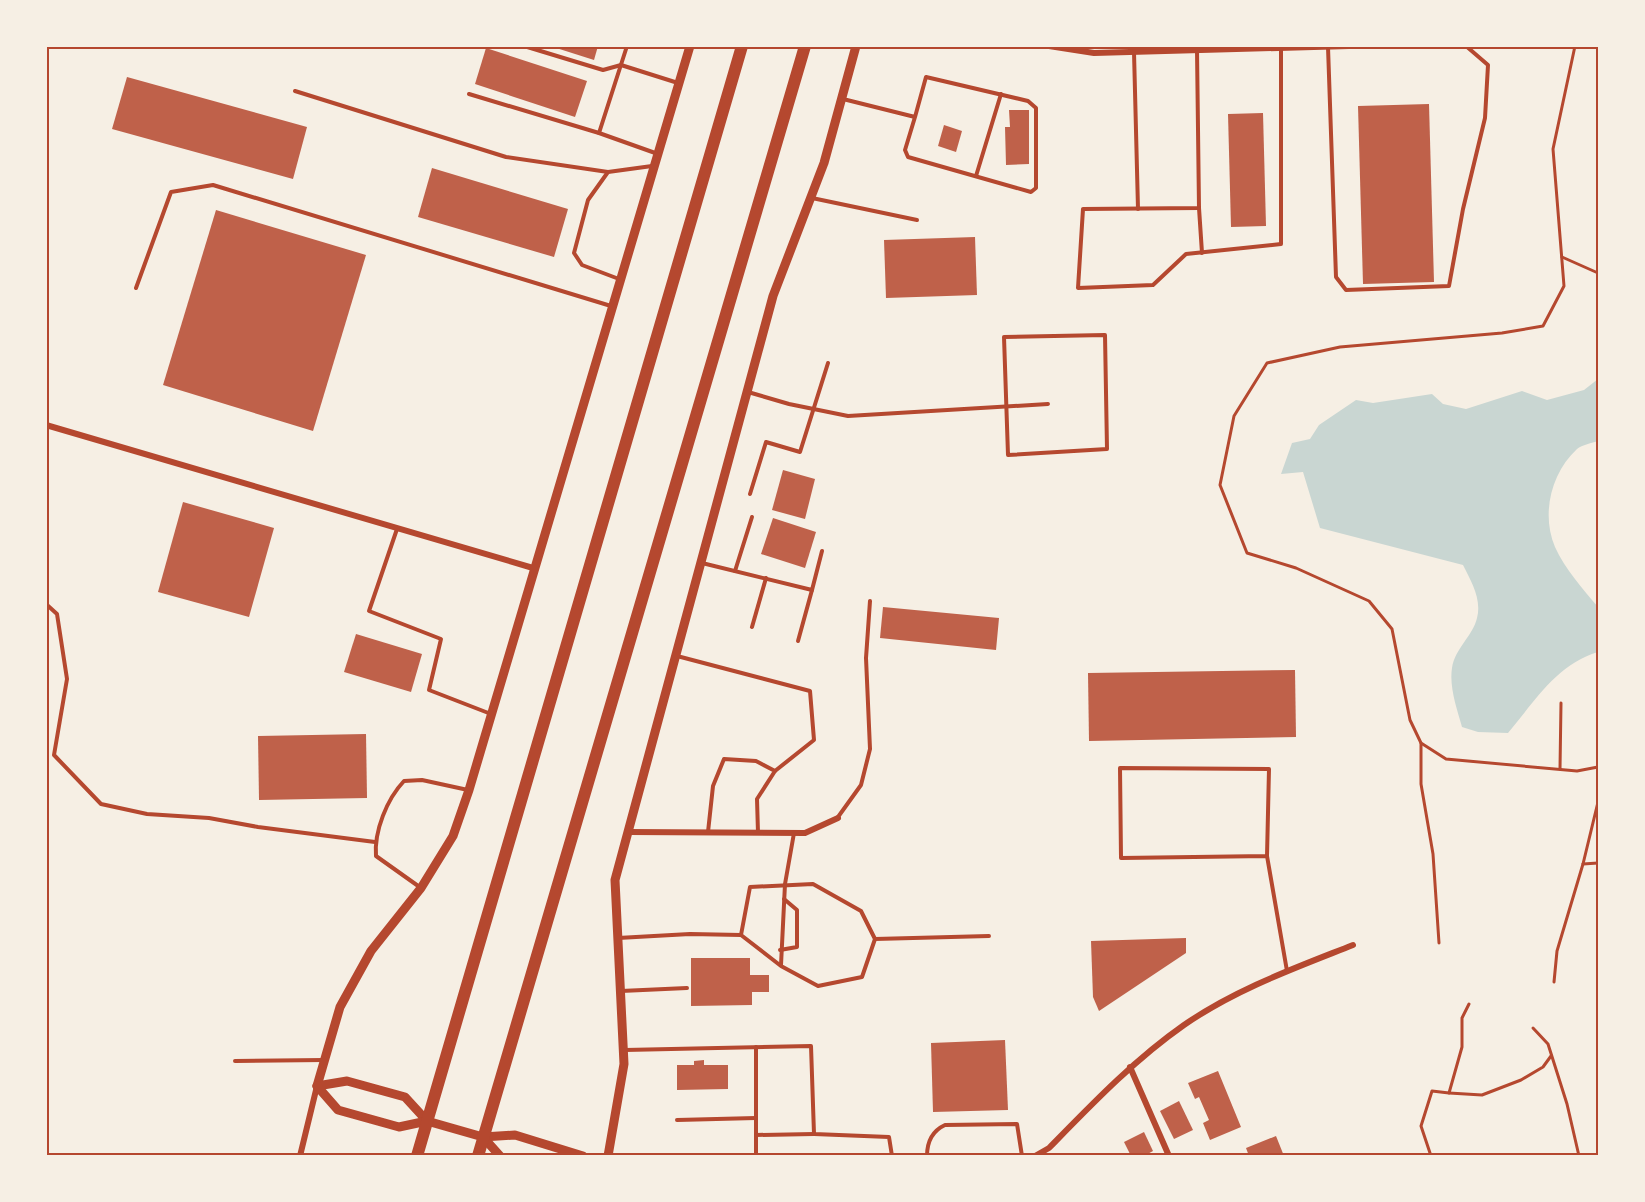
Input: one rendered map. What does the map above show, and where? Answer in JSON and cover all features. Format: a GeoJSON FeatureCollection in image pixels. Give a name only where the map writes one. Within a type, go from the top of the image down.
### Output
{"type":"FeatureCollection","features":[{"type":"Feature","properties":{"kind":"highway"},"geometry":{"type":"LineString","coordinates":[[417,1155],[742,46]]}},
{"type":"Feature","properties":{"kind":"highway"},"geometry":{"type":"LineString","coordinates":[[478,1155],[806,46]]}},
{"type":"Feature","properties":{"kind":"street"},"geometry":{"type":"LineString","coordinates":[[300,1155],[340,1007],[383,935],[421,888],[453,836],[492,714],[533,568],[614,307],[690,46]]}},
{"type":"Feature","properties":{"kind":"street"},"geometry":{"type":"LineString","coordinates":[[608,1155],[624,1064],[615,880],[773,296],[824,163],[856,46]]}},
{"type":"Feature","properties":{"kind":"street"},"geometry":{"type":"LineString","coordinates":[[1049,46],[1094,53],[1165,49],[1349,46]]}},
{"type":"Feature","properties":{"kind":"street"},"geometry":{"type":"LineString","coordinates":[[46,425],[533,568]]}},
{"type":"Feature","properties":{"kind":"street"},"geometry":{"type":"LineString","coordinates":[[629,832],[805,833],[838,818]]}},
{"type":"Feature","properties":{"kind":"street"},"geometry":{"type":"LineString","coordinates":[[1035,1155],[1049,1148],[1130,1067],[1184,1024],[1243,990],[1353,945]]}},
{"type":"Feature","properties":{"kind":"street"},"geometry":{"type":"LineString","coordinates":[[1130,1067],[1169,1155]]}},
{"type":"Feature","properties":{"kind":"street"},"geometry":{"type":"LineString","coordinates":[[318,1086],[346,1081],[405,1097],[427,1121]]}},
{"type":"Feature","properties":{"kind":"street"},"geometry":{"type":"LineString","coordinates":[[318,1086],[339,1110],[399,1127],[427,1121],[483,1137],[515,1135],[583,1155]]}},
{"type":"Feature","properties":{"kind":"street"},"geometry":{"type":"LineString","coordinates":[[483,1137],[500,1155]]}},
{"type":"Feature","properties":{"kind":"lane"},"geometry":{"type":"LineString","coordinates":[[524,46],[603,70],[621,65],[679,84]]}},
{"type":"Feature","properties":{"kind":"lane"},"geometry":{"type":"LineString","coordinates":[[599,133],[627,46]]}},
{"type":"Feature","properties":{"kind":"lane"},"geometry":{"type":"LineString","coordinates":[[1328,47],[1336,277],[1346,290],[1449,286],[1463,208],[1485,118],[1488,65],[1466,46]]}},
{"type":"Feature","properties":{"kind":"lane"},"geometry":{"type":"LineString","coordinates":[[1199,208],[1083,209],[1078,288],[1153,285],[1186,255],[1281,244],[1281,47]]}},
{"type":"Feature","properties":{"kind":"lane"},"geometry":{"type":"LineString","coordinates":[[1197,50],[1199,208],[1202,253]]}},
{"type":"Feature","properties":{"kind":"lane"},"geometry":{"type":"LineString","coordinates":[[1134,52],[1138,209]]}},
{"type":"Feature","properties":{"kind":"lane"},"geometry":{"type":"LineString","coordinates":[[926,77],[1001,94],[1028,101],[1036,108],[1036,188],[1031,192],[908,157],[905,150],[926,77]]}},
{"type":"Feature","properties":{"kind":"lane"},"geometry":{"type":"LineString","coordinates":[[295,91],[506,157],[608,172],[656,165]]}},
{"type":"Feature","properties":{"kind":"lane"},"geometry":{"type":"LineString","coordinates":[[469,94],[599,133],[659,155]]}},
{"type":"Feature","properties":{"kind":"lane"},"geometry":{"type":"LineString","coordinates":[[976,176],[1001,94]]}},
{"type":"Feature","properties":{"kind":"lane"},"geometry":{"type":"LineString","coordinates":[[842,98],[915,117]]}},
{"type":"Feature","properties":{"kind":"lane"},"geometry":{"type":"LineString","coordinates":[[608,172],[588,200],[574,253],[582,265],[622,280]]}},
{"type":"Feature","properties":{"kind":"lane"},"geometry":{"type":"LineString","coordinates":[[136,288],[171,192],[213,185],[614,307]]}},
{"type":"Feature","properties":{"kind":"lane"},"geometry":{"type":"LineString","coordinates":[[811,198],[917,220]]}},
{"type":"Feature","properties":{"kind":"lane"},"geometry":{"type":"LineString","coordinates":[[1105,335],[1107,449],[1008,455],[1007,406],[1004,337],[1105,335]]}},
{"type":"Feature","properties":{"kind":"lane"},"geometry":{"type":"LineString","coordinates":[[750,494],[766,442],[800,452],[828,363]]}},
{"type":"Feature","properties":{"kind":"lane"},"geometry":{"type":"LineString","coordinates":[[747,391],[848,416],[1048,404]]}},
{"type":"Feature","properties":{"kind":"lane"},"geometry":{"type":"LineString","coordinates":[[735,571],[752,517]]}},
{"type":"Feature","properties":{"kind":"lane"},"geometry":{"type":"LineString","coordinates":[[398,528],[369,611],[441,639],[429,690],[492,714]]}},
{"type":"Feature","properties":{"kind":"lane"},"geometry":{"type":"LineString","coordinates":[[798,641],[822,551]]}},
{"type":"Feature","properties":{"kind":"lane"},"geometry":{"type":"LineString","coordinates":[[701,562],[812,590]]}},
{"type":"Feature","properties":{"kind":"lane"},"geometry":{"type":"LineString","coordinates":[[752,627],[766,578]]}},
{"type":"Feature","properties":{"kind":"lane"},"geometry":{"type":"LineString","coordinates":[[838,818],[861,785],[870,749],[866,658],[870,601]]}},
{"type":"Feature","properties":{"kind":"lane"},"geometry":{"type":"LineString","coordinates":[[46,604],[57,614],[68,679],[54,755],[101,804],[147,814],[209,818],[289,832],[375,842]]}},
{"type":"Feature","properties":{"kind":"lane"},"geometry":{"type":"LineString","coordinates":[[676,656],[810,692],[814,740],[775,771],[758,800],[758,833]]}},
{"type":"Feature","properties":{"kind":"lane"},"geometry":{"type":"LineString","coordinates":[[708,832],[713,786],[724,759],[756,761],[775,771]]}},
{"type":"Feature","properties":{"kind":"lane"},"geometry":{"type":"LineString","coordinates":[[1267,856],[1120,858],[1119,768],[1269,769],[1267,856],[1287,971]]}},
{"type":"Feature","properties":{"kind":"lane"},"geometry":{"type":"LineString","coordinates":[[421,888],[376,856],[375,842],[393,793],[404,781],[422,780],[469,790]]}},
{"type":"Feature","properties":{"kind":"lane"},"geometry":{"type":"LineString","coordinates":[[781,966],[784,884],[794,833]]}},
{"type":"Feature","properties":{"kind":"lane"},"geometry":{"type":"LineString","coordinates":[[618,938],[690,934],[741,935],[781,966],[818,986],[862,977],[874,939],[861,911],[813,884],[750,887],[741,935]]}},
{"type":"Feature","properties":{"kind":"lane"},"geometry":{"type":"LineString","coordinates":[[780,950],[797,947],[797,910],[784,899]]}},
{"type":"Feature","properties":{"kind":"lane"},"geometry":{"type":"LineString","coordinates":[[874,939],[988,936]]}},
{"type":"Feature","properties":{"kind":"lane"},"geometry":{"type":"LineString","coordinates":[[620,991],[687,988]]}},
{"type":"Feature","properties":{"kind":"lane"},"geometry":{"type":"LineString","coordinates":[[623,1050],[811,1046],[813,1134]]}},
{"type":"Feature","properties":{"kind":"lane"},"geometry":{"type":"LineString","coordinates":[[756,1047],[756,1155]]}},
{"type":"Feature","properties":{"kind":"lane"},"geometry":{"type":"LineString","coordinates":[[235,1061],[325,1060]]}},
{"type":"Feature","properties":{"kind":"lane"},"geometry":{"type":"LineString","coordinates":[[677,1120],[756,1118]]}},
{"type":"Feature","properties":{"kind":"lane"},"geometry":{"type":"LineString","coordinates":[[927,1155],[931,1135],[936,1129],[945,1125],[1003,1123],[1017,1124],[1022,1155]]}},
{"type":"Feature","properties":{"kind":"lane"},"geometry":{"type":"LineString","coordinates":[[756,1135],[813,1134],[889,1137],[892,1155]]}},
{"type":"Feature","properties":{"kind":"path"},"geometry":{"type":"LineString","coordinates":[[1439,943],[1433,854],[1421,784],[1420,743],[1410,720],[1392,629],[1369,601],[1296,568],[1247,553],[1220,485],[1234,416],[1267,363],[1340,347],[1502,333],[1543,326],[1563,286],[1553,149],[1575,46]]}},
{"type":"Feature","properties":{"kind":"path"},"geometry":{"type":"LineString","coordinates":[[1561,257],[1599,273]]}},
{"type":"Feature","properties":{"kind":"path"},"geometry":{"type":"LineString","coordinates":[[1560,769],[1561,704]]}},
{"type":"Feature","properties":{"kind":"path"},"geometry":{"type":"LineString","coordinates":[[1420,743],[1446,759],[1577,771],[1599,767]]}},
{"type":"Feature","properties":{"kind":"path"},"geometry":{"type":"LineString","coordinates":[[1554,982],[1557,951],[1599,802]]}},
{"type":"Feature","properties":{"kind":"path"},"geometry":{"type":"LineString","coordinates":[[1583,864],[1599,863]]}},
{"type":"Feature","properties":{"kind":"path"},"geometry":{"type":"LineString","coordinates":[[1449,1093],[1462,1047],[1462,1018],[1469,1004]]}},
{"type":"Feature","properties":{"kind":"path"},"geometry":{"type":"LineString","coordinates":[[1533,1028],[1548,1044],[1567,1104],[1579,1155]]}},
{"type":"Feature","properties":{"kind":"path"},"geometry":{"type":"LineString","coordinates":[[1431,1155],[1420,1126],[1432,1091],[1482,1095],[1521,1080],[1544,1067],[1551,1056]]}},
{"type":"Feature","properties":{"kind":"shaded area"},"geometry":{"type":"Polygon","coordinates":[[[1598,379],[1598,441],[1577,449],[1561,470],[1551,495],[1549,521],[1559,555],[1598,607],[1598,652],[1583,658],[1558,675],[1508,733],[1478,732],[1462,727],[1451,675],[1454,661],[1472,631],[1478,611],[1475,590],[1463,565],[1320,528],[1303,472],[1281,474],[1292,443],[1310,439],[1319,425],[1356,400],[1373,403],[1432,394],[1443,404],[1466,409],[1522,391],[1547,400],[1584,390],[1598,379]]]}},
{"type":"Feature","properties":{"kind":"building"},"geometry":{"type":"Polygon","coordinates":[[[550,46],[598,46],[594,60],[550,46]]]}},
{"type":"Feature","properties":{"kind":"building"},"geometry":{"type":"Polygon","coordinates":[[[486,48],[587,81],[575,117],[475,84],[486,48]]]}},
{"type":"Feature","properties":{"kind":"building"},"geometry":{"type":"Polygon","coordinates":[[[127,77],[307,127],[293,179],[112,129],[127,77]]]}},
{"type":"Feature","properties":{"kind":"building"},"geometry":{"type":"Polygon","coordinates":[[[1429,104],[1434,282],[1363,284],[1358,106],[1429,104]]]}},
{"type":"Feature","properties":{"kind":"building"},"geometry":{"type":"Polygon","coordinates":[[[1009,110],[1029,110],[1029,164],[1006,165],[1005,127],[1010,127],[1009,110]]]}},
{"type":"Feature","properties":{"kind":"building"},"geometry":{"type":"Polygon","coordinates":[[[1263,113],[1266,226],[1231,227],[1228,114],[1263,113]]]}},
{"type":"Feature","properties":{"kind":"building"},"geometry":{"type":"Polygon","coordinates":[[[944,125],[962,131],[956,152],[938,146],[944,125]]]}},
{"type":"Feature","properties":{"kind":"building"},"geometry":{"type":"Polygon","coordinates":[[[432,168],[568,209],[554,257],[418,217],[432,168]]]}},
{"type":"Feature","properties":{"kind":"building"},"geometry":{"type":"Polygon","coordinates":[[[216,210],[366,255],[313,431],[163,385],[216,210]]]}},
{"type":"Feature","properties":{"kind":"building"},"geometry":{"type":"Polygon","coordinates":[[[975,237],[977,295],[886,298],[884,240],[975,237]]]}},
{"type":"Feature","properties":{"kind":"building"},"geometry":{"type":"Polygon","coordinates":[[[783,470],[815,479],[805,519],[772,510],[783,470]]]}},
{"type":"Feature","properties":{"kind":"building"},"geometry":{"type":"Polygon","coordinates":[[[183,502],[274,528],[249,617],[158,592],[183,502]]]}},
{"type":"Feature","properties":{"kind":"building"},"geometry":{"type":"Polygon","coordinates":[[[773,518],[816,532],[805,568],[761,554],[773,518]]]}},
{"type":"Feature","properties":{"kind":"building"},"geometry":{"type":"Polygon","coordinates":[[[883,607],[999,618],[996,650],[880,638],[883,607]]]}},
{"type":"Feature","properties":{"kind":"building"},"geometry":{"type":"Polygon","coordinates":[[[356,634],[422,654],[411,692],[344,672],[356,634]]]}},
{"type":"Feature","properties":{"kind":"building"},"geometry":{"type":"Polygon","coordinates":[[[1295,670],[1296,737],[1089,741],[1088,673],[1295,670]]]}},
{"type":"Feature","properties":{"kind":"building"},"geometry":{"type":"Polygon","coordinates":[[[366,734],[367,798],[259,800],[258,736],[366,734]]]}},
{"type":"Feature","properties":{"kind":"building"},"geometry":{"type":"Polygon","coordinates":[[[1186,938],[1186,953],[1099,1011],[1093,997],[1091,941],[1186,938]]]}},
{"type":"Feature","properties":{"kind":"building"},"geometry":{"type":"Polygon","coordinates":[[[691,958],[750,958],[750,975],[769,975],[769,992],[752,992],[752,1005],[691,1006],[691,958]]]}},
{"type":"Feature","properties":{"kind":"building"},"geometry":{"type":"Polygon","coordinates":[[[1005,1040],[1008,1110],[933,1112],[931,1043],[1005,1040]]]}},
{"type":"Feature","properties":{"kind":"building"},"geometry":{"type":"Polygon","coordinates":[[[704,1060],[704,1065],[728,1065],[728,1089],[677,1090],[677,1065],[694,1065],[694,1061],[704,1060]]]}},
{"type":"Feature","properties":{"kind":"building"},"geometry":{"type":"Polygon","coordinates":[[[1218,1071],[1241,1127],[1210,1140],[1203,1123],[1209,1120],[1199,1097],[1195,1099],[1188,1083],[1218,1071]]]}},
{"type":"Feature","properties":{"kind":"building"},"geometry":{"type":"Polygon","coordinates":[[[1179,1101],[1193,1130],[1174,1139],[1160,1111],[1179,1101]]]}},
{"type":"Feature","properties":{"kind":"building"},"geometry":{"type":"Polygon","coordinates":[[[1144,1132],[1153,1151],[1144,1156],[1131,1156],[1124,1142],[1144,1132]]]}},
{"type":"Feature","properties":{"kind":"building"},"geometry":{"type":"Polygon","coordinates":[[[1276,1136],[1284,1156],[1249,1156],[1246,1148],[1276,1136]]]}}]}
